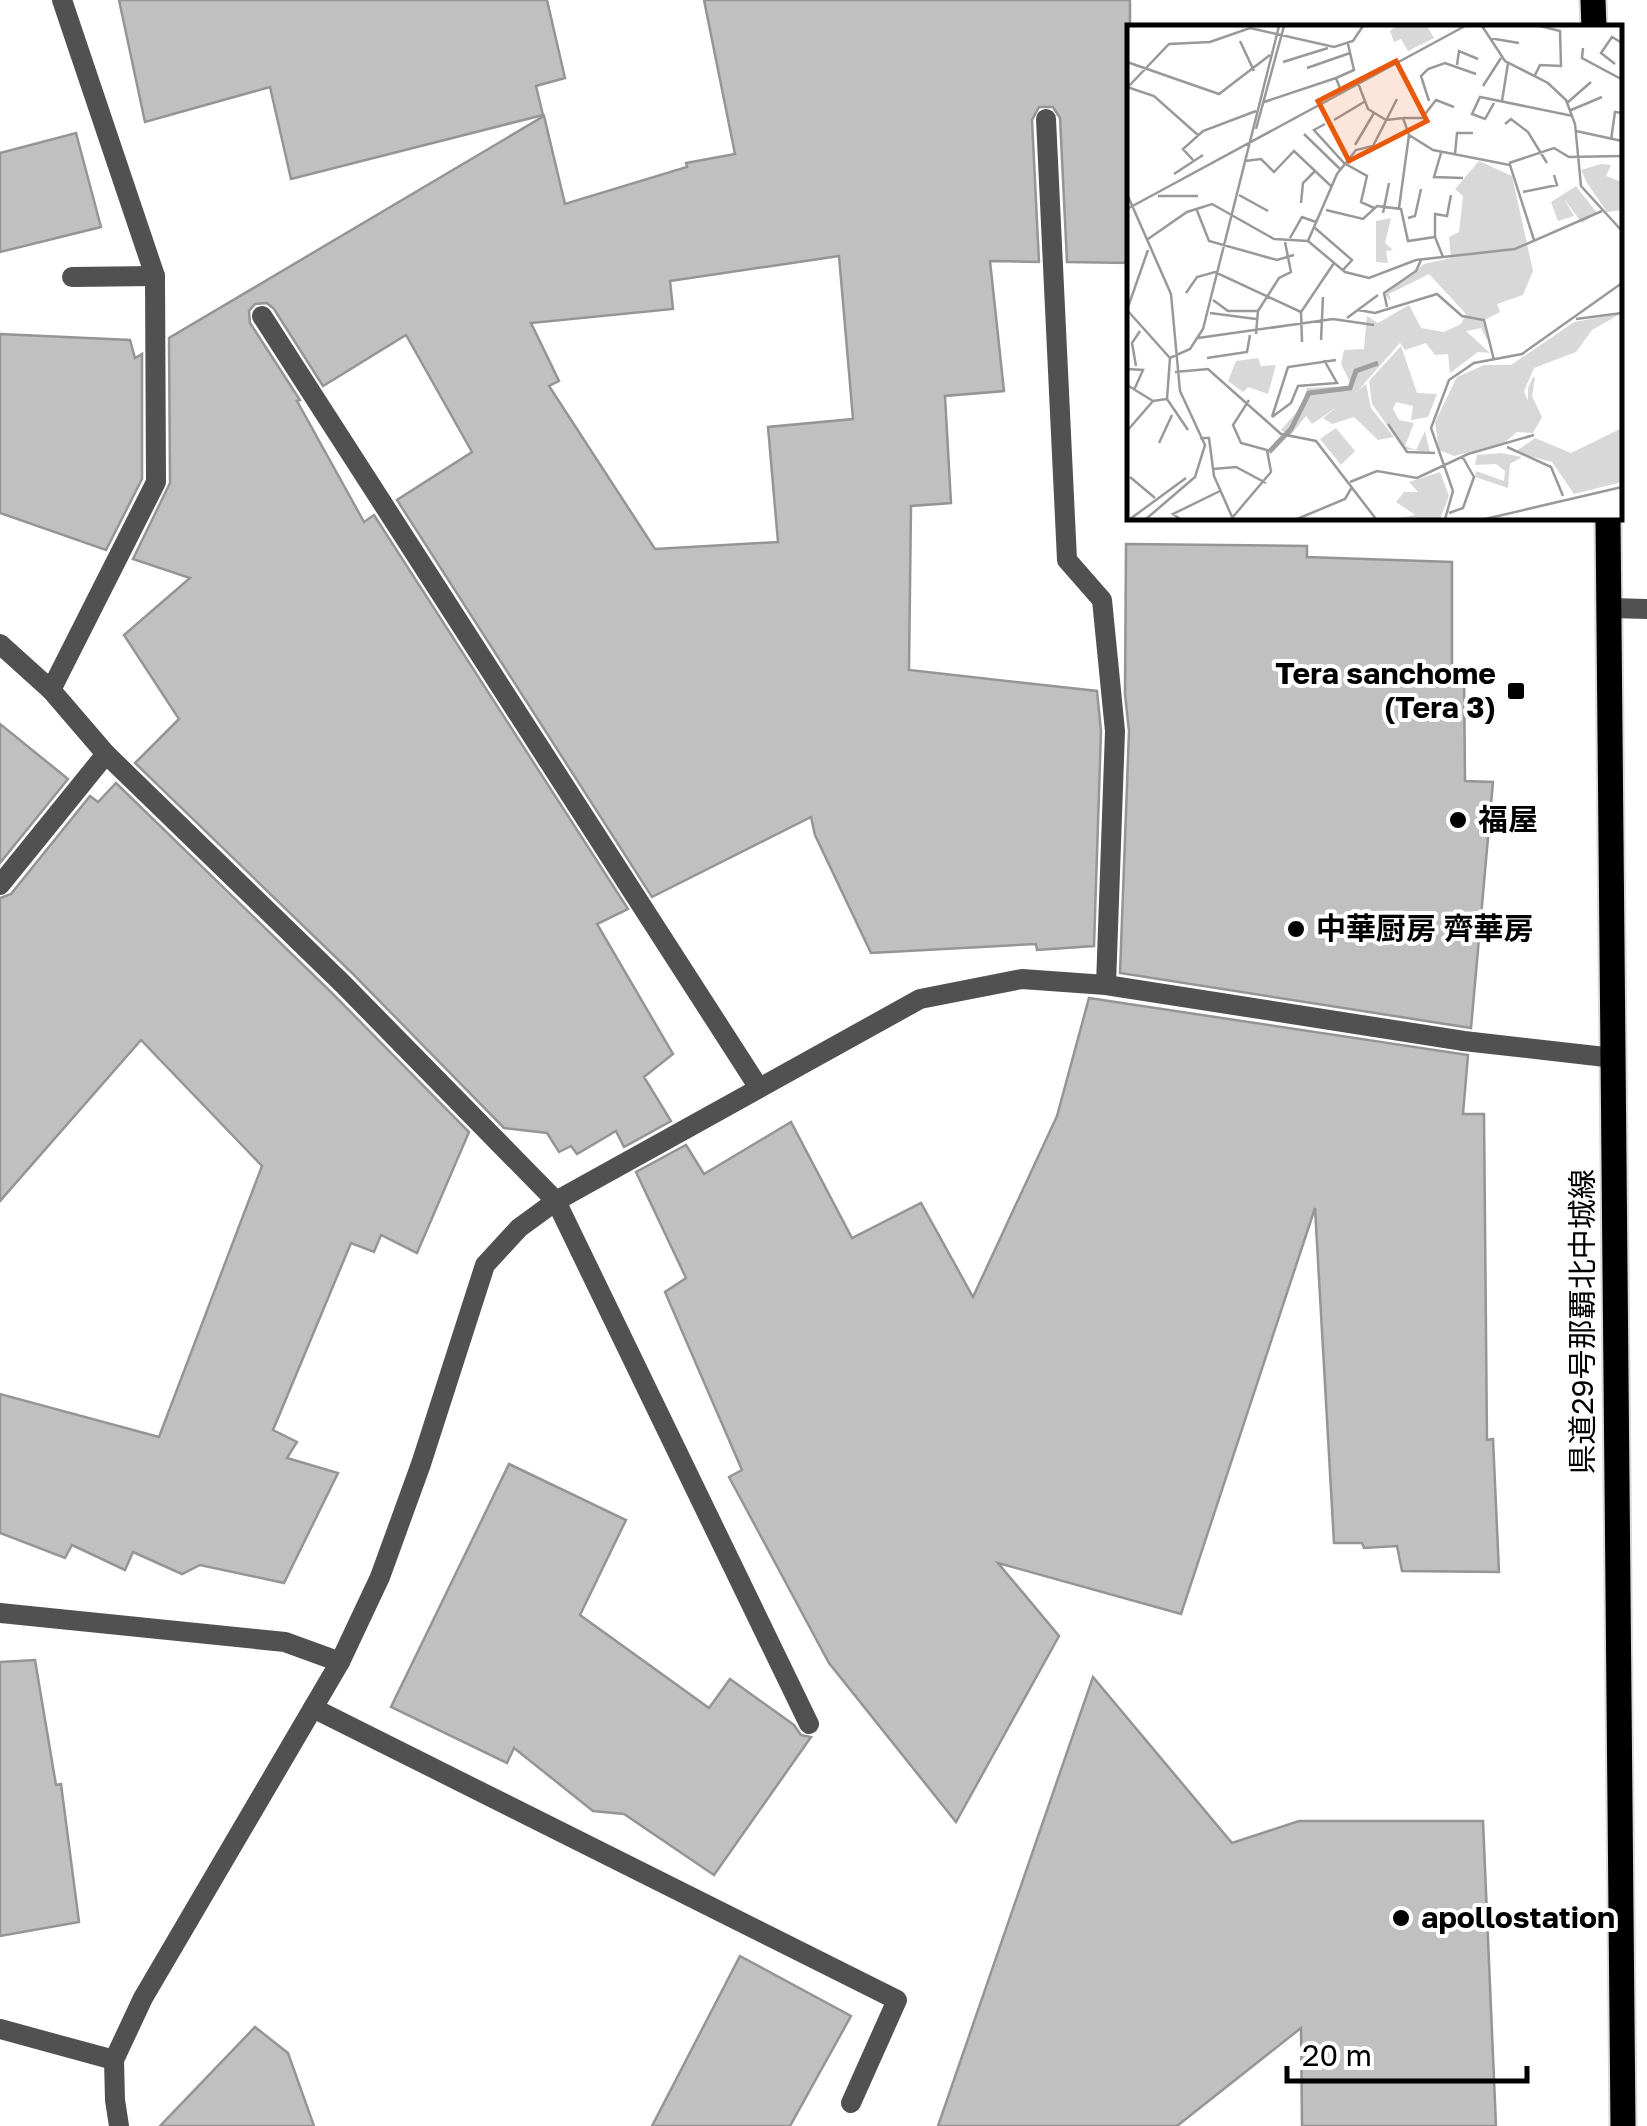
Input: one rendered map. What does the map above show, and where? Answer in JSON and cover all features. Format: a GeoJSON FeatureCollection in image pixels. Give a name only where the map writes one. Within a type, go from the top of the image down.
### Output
{"type":"FeatureCollection","features":[{"type":"Feature","properties":{"kind":"main road"},"geometry":{"type":"LineString","coordinates":[[1593,0],[1594,25]]}},
{"type":"Feature","properties":{"kind":"main road","name":"県道29号那覇北中城線"},"geometry":{"type":"LineString","coordinates":[[1608,520],[1623,2126]]}},
{"type":"Feature","properties":{"kind":"street"},"geometry":{"type":"LineString","coordinates":[[51,690],[156,482],[155,276],[62,0]]}},
{"type":"Feature","properties":{"kind":"street"},"geometry":{"type":"LineString","coordinates":[[1046,119],[1068,560],[1102,600],[1115,732],[1106,985]]}},
{"type":"Feature","properties":{"kind":"street"},"geometry":{"type":"LineString","coordinates":[[72,277],[155,276]]}},
{"type":"Feature","properties":{"kind":"street"},"geometry":{"type":"LineString","coordinates":[[262,316],[759,1088]]}},
{"type":"Feature","properties":{"kind":"street"},"geometry":{"type":"LineString","coordinates":[[1611,608],[1647,609]]}},
{"type":"Feature","properties":{"kind":"street"},"geometry":{"type":"LineString","coordinates":[[0,644],[51,690],[106,754],[329,971],[556,1201],[809,1724]]}},
{"type":"Feature","properties":{"kind":"street"},"geometry":{"type":"LineString","coordinates":[[0,885],[106,754]]}},
{"type":"Feature","properties":{"kind":"street"},"geometry":{"type":"LineString","coordinates":[[120,2126],[114,2060],[143,1998],[340,1662],[380,1577],[485,1265],[518,1228],[556,1201],[920,999],[1022,979],[1106,985],[1464,1040],[1614,1058]]}},
{"type":"Feature","properties":{"kind":"street"},"geometry":{"type":"LineString","coordinates":[[0,1612],[285,1642],[340,1662]]}},
{"type":"Feature","properties":{"kind":"street"},"geometry":{"type":"LineString","coordinates":[[313,1708],[897,2000],[851,2103]]}},
{"type":"Feature","properties":{"kind":"street"},"geometry":{"type":"LineString","coordinates":[[0,2029],[114,2060]]}},
{"type":"Feature","properties":{"kind":"building"},"geometry":{"type":"Polygon","coordinates":[[[119,0],[547,0],[565,78],[536,86],[543,115],[291,179],[270,87],[145,122],[119,0]]]}},
{"type":"Feature","properties":{"kind":"building"},"geometry":{"type":"Polygon","coordinates":[[[704,0],[1130,0],[1127,263],[1067,262],[1060,118],[1053,107],[1039,107],[1032,120],[1039,262],[990,261],[1004,391],[945,396],[951,503],[911,506],[909,670],[1097,691],[1101,731],[1094,946],[1037,950],[1036,944],[871,953],[815,835],[811,817],[652,897],[397,500],[472,452],[406,335],[323,386],[274,309],[267,303],[255,304],[249,311],[250,323],[300,400],[297,401],[364,522],[374,515],[628,909],[597,924],[673,1054],[644,1077],[671,1121],[624,1147],[616,1131],[577,1154],[571,1146],[559,1152],[547,1133],[504,1128],[353,974],[135,763],[179,719],[124,635],[190,578],[133,559],[170,483],[169,338],[544,116],[565,204],[687,167],[686,163],[735,154],[704,0]],[[839,256],[670,281],[673,309],[531,323],[559,381],[549,386],[655,549],[778,542],[768,427],[853,419],[839,256]]]}},
{"type":"Feature","properties":{"kind":"building"},"geometry":{"type":"Polygon","coordinates":[[[76,133],[101,227],[0,252],[0,153],[76,133]]]}},
{"type":"Feature","properties":{"kind":"building"},"geometry":{"type":"Polygon","coordinates":[[[0,334],[130,340],[135,358],[142,354],[142,479],[106,550],[0,513],[0,334]]]}},
{"type":"Feature","properties":{"kind":"building"},"geometry":{"type":"Polygon","coordinates":[[[1126,544],[1307,546],[1307,557],[1452,562],[1452,670],[1464,670],[1465,781],[1493,782],[1471,1028],[1120,973],[1129,731],[1125,694],[1126,544]]]}},
{"type":"Feature","properties":{"kind":"building"},"geometry":{"type":"Polygon","coordinates":[[[0,724],[68,779],[0,863],[0,724]]]}},
{"type":"Feature","properties":{"kind":"building"},"geometry":{"type":"Polygon","coordinates":[[[116,783],[469,1132],[417,1253],[381,1235],[374,1252],[351,1243],[273,1430],[297,1442],[287,1458],[338,1473],[284,1583],[200,1565],[182,1574],[133,1552],[125,1570],[72,1545],[65,1558],[0,1533],[0,1394],[159,1437],[262,1166],[141,1040],[0,1201],[0,898],[11,894],[90,796],[98,802],[116,783]]]}},
{"type":"Feature","properties":{"kind":"building"},"geometry":{"type":"Polygon","coordinates":[[[1089,998],[1468,1055],[1463,1114],[1484,1114],[1487,1440],[1493,1439],[1499,1572],[1402,1571],[1397,1546],[1364,1548],[1362,1543],[1334,1543],[1315,1208],[1181,1614],[998,1563],[1059,1636],[956,1822],[829,1663],[729,1477],[742,1470],[665,1292],[686,1278],[636,1172],[686,1145],[704,1174],[791,1122],[852,1238],[921,1203],[973,1297],[1057,1116],[1089,998]]]}},
{"type":"Feature","properties":{"kind":"building"},"geometry":{"type":"Polygon","coordinates":[[[509,1464],[626,1520],[580,1615],[709,1708],[730,1679],[794,1725],[801,1735],[811,1737],[714,1875],[624,1814],[593,1811],[514,1748],[507,1763],[391,1707],[509,1464]]]}},
{"type":"Feature","properties":{"kind":"building"},"geometry":{"type":"Polygon","coordinates":[[[35,1660],[56,1785],[61,1784],[79,1922],[0,1936],[0,1662],[35,1660]]]}},
{"type":"Feature","properties":{"kind":"building"},"geometry":{"type":"Polygon","coordinates":[[[1093,1677],[1232,1843],[1299,1821],[1483,1821],[1496,2126],[1302,2126],[1301,2028],[1177,2126],[938,2126],[1093,1677]]]}},
{"type":"Feature","properties":{"kind":"building"},"geometry":{"type":"Polygon","coordinates":[[[740,1956],[851,2016],[790,2126],[652,2126],[740,1956]]]}},
{"type":"Feature","properties":{"kind":"building"},"geometry":{"type":"Polygon","coordinates":[[[255,2027],[288,2053],[314,2126],[160,2126],[255,2027]]]}},
{"type":"Feature","properties":{"kind":"place","name":"Tera sanchome (Tera 3)"},"geometry":{"type":"Point","coordinates":[1516,691]}},
{"type":"Feature","properties":{"kind":"place","name":"福屋"},"geometry":{"type":"Point","coordinates":[1458,820]}},
{"type":"Feature","properties":{"kind":"place","name":"中華厨房 齊華房"},"geometry":{"type":"Point","coordinates":[1296,929]}},
{"type":"Feature","properties":{"kind":"place","name":"apollostation"},"geometry":{"type":"Point","coordinates":[1401,1918]}}]}
